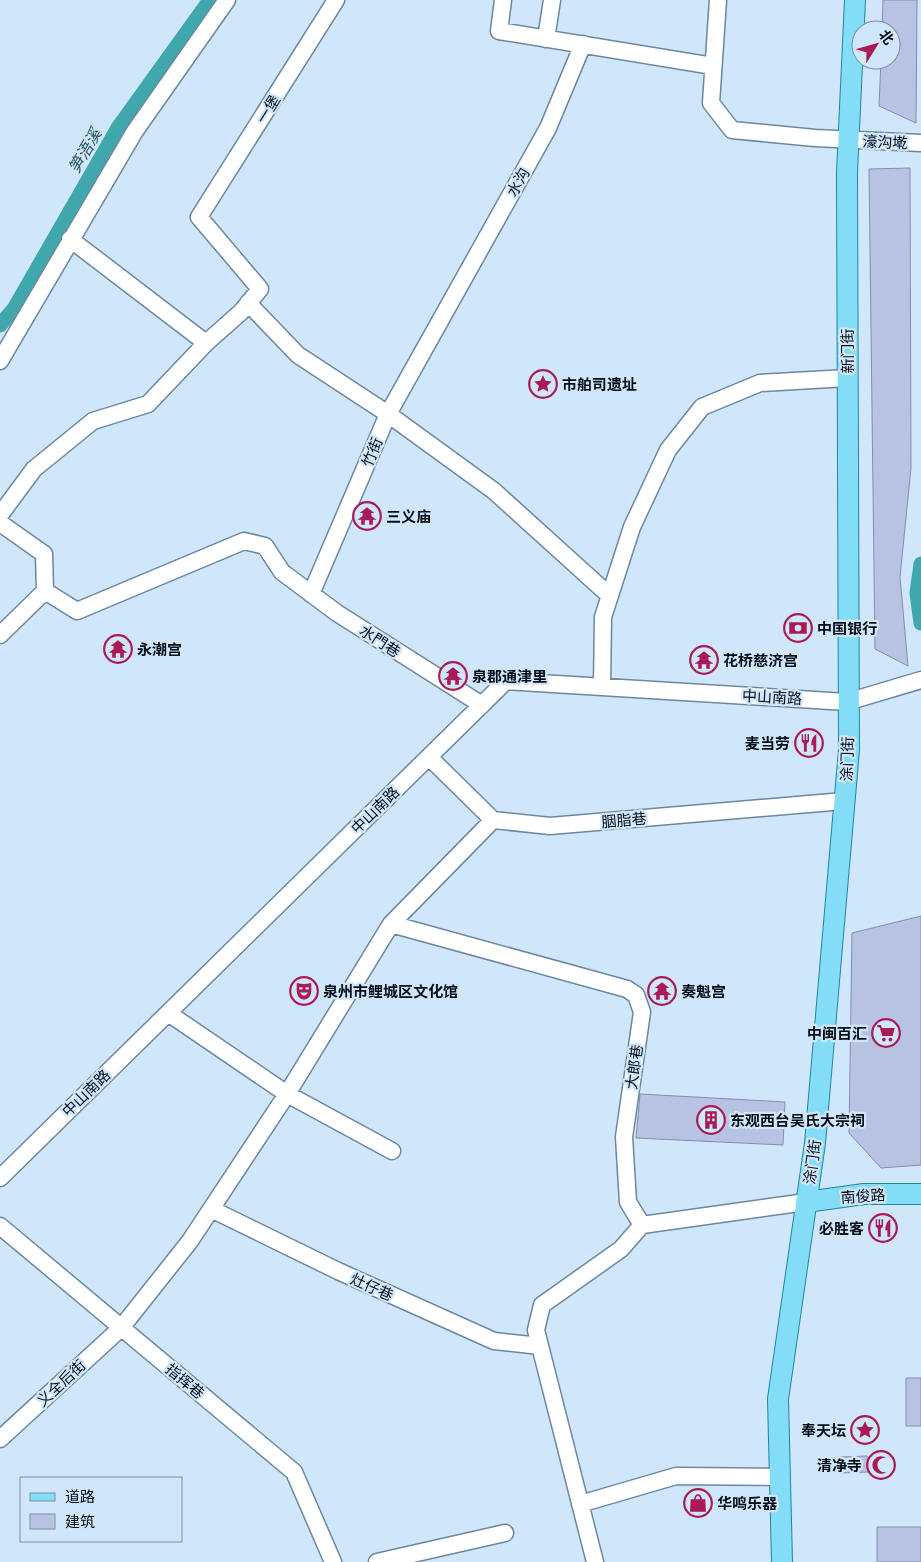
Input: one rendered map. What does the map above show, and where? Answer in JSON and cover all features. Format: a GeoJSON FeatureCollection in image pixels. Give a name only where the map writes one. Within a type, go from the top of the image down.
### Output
{"type":"FeatureCollection","features":[{"type":"Feature","properties":{"kind":"main road","name":"新门街"},"geometry":{"type":"LineString","coordinates":[[847,702],[848,140],[855,0]]}},
{"type":"Feature","properties":{"kind":"main road","name":"涂门街"},"geometry":{"type":"LineString","coordinates":[[782,1562],[778,1399],[815,1143],[849,750],[847,702]]}},
{"type":"Feature","properties":{"kind":"main road","name":"南俊路"},"geometry":{"type":"LineString","coordinates":[[806,1202],[864,1194],[921,1194]]}},
{"type":"Feature","properties":{"kind":"street"},"geometry":{"type":"LineString","coordinates":[[0,361],[70,239],[135,132],[226,0]]}},
{"type":"Feature","properties":{"kind":"street","name":"一堡"},"geometry":{"type":"LineString","coordinates":[[248,303],[260,289],[199,217],[336,0]]}},
{"type":"Feature","properties":{"kind":"street"},"geometry":{"type":"LineString","coordinates":[[503,0],[498,31],[713,66]]}},
{"type":"Feature","properties":{"kind":"street"},"geometry":{"type":"LineString","coordinates":[[546,38],[552,0]]}},
{"type":"Feature","properties":{"kind":"street","name":"濠沟墘"},"geometry":{"type":"LineString","coordinates":[[718,0],[711,103],[732,130],[848,140],[921,143]]}},
{"type":"Feature","properties":{"kind":"street","name":"水沟"},"geometry":{"type":"LineString","coordinates":[[444,314],[548,128],[583,44]]}},
{"type":"Feature","properties":{"kind":"street"},"geometry":{"type":"LineString","coordinates":[[70,239],[206,343]]}},
{"type":"Feature","properties":{"kind":"street"},"geometry":{"type":"LineString","coordinates":[[0,515],[34,469],[93,421],[148,404],[206,343],[248,303],[298,355],[388,414],[494,491],[610,596]]}},
{"type":"Feature","properties":{"kind":"street","name":"竹街"},"geometry":{"type":"LineString","coordinates":[[311,594],[388,414],[444,314]]}},
{"type":"Feature","properties":{"kind":"street"},"geometry":{"type":"LineString","coordinates":[[602,687],[603,617],[632,527],[668,450],[702,406],[760,383],[847,378]]}},
{"type":"Feature","properties":{"kind":"street"},"geometry":{"type":"LineString","coordinates":[[0,523],[44,554],[44,591],[0,635]]}},
{"type":"Feature","properties":{"kind":"street","name":"水門巷"},"geometry":{"type":"LineString","coordinates":[[44,591],[77,611],[244,541],[265,546],[282,572],[311,594],[337,613],[482,706]]}},
{"type":"Feature","properties":{"kind":"street"},"geometry":{"type":"LineString","coordinates":[[847,702],[921,680]]}},
{"type":"Feature","properties":{"kind":"street","name":"中山南路"},"geometry":{"type":"LineString","coordinates":[[0,1178],[506,681],[847,702]]}},
{"type":"Feature","properties":{"kind":"street"},"geometry":{"type":"LineString","coordinates":[[429,757],[493,820]]}},
{"type":"Feature","properties":{"kind":"street","name":"胭脂巷"},"geometry":{"type":"LineString","coordinates":[[493,820],[550,826],[844,802]]}},
{"type":"Feature","properties":{"kind":"street","name":"义全后街"},"geometry":{"type":"LineString","coordinates":[[0,1439],[121,1328],[190,1241],[287,1094],[391,924],[493,820]]}},
{"type":"Feature","properties":{"kind":"street","name":"大郎巷"},"geometry":{"type":"LineString","coordinates":[[391,924],[627,989],[636,995],[642,1012],[624,1137],[628,1202],[642,1225]]}},
{"type":"Feature","properties":{"kind":"street"},"geometry":{"type":"LineString","coordinates":[[168,1013],[287,1094],[392,1150]]}},
{"type":"Feature","properties":{"kind":"street"},"geometry":{"type":"LineString","coordinates":[[595,1562],[536,1330],[542,1305],[621,1249],[642,1225],[806,1202]]}},
{"type":"Feature","properties":{"kind":"street","name":"灶仔巷"},"geometry":{"type":"LineString","coordinates":[[211,1209],[338,1271],[494,1341],[540,1346]]}},
{"type":"Feature","properties":{"kind":"street","name":"指挥巷"},"geometry":{"type":"LineString","coordinates":[[0,1226],[294,1472],[334,1562]]}},
{"type":"Feature","properties":{"kind":"street"},"geometry":{"type":"LineString","coordinates":[[580,1504],[676,1476],[780,1477]]}},
{"type":"Feature","properties":{"kind":"street"},"geometry":{"type":"LineString","coordinates":[[377,1562],[505,1533]]}},
{"type":"Feature","properties":{"kind":"building"},"geometry":{"type":"Polygon","coordinates":[[[883,0],[917,0],[916,123],[879,106],[881,70],[901,70],[901,20],[882,20],[883,0]]]}},
{"type":"Feature","properties":{"kind":"building"},"geometry":{"type":"Polygon","coordinates":[[[910,168],[911,468],[900,577],[908,666],[875,649],[869,169],[910,168]]]}},
{"type":"Feature","properties":{"kind":"building","name":"中闽百汇"},"geometry":{"type":"Polygon","coordinates":[[[921,916],[921,1165],[881,1168],[849,1133],[852,933],[921,916]]]}},
{"type":"Feature","properties":{"kind":"building","name":"东观西台吴氏大宗祠"},"geometry":{"type":"Polygon","coordinates":[[[640,1094],[785,1102],[783,1145],[636,1138],[640,1094]]]}},
{"type":"Feature","properties":{"kind":"building"},"geometry":{"type":"Polygon","coordinates":[[[906,1378],[921,1378],[921,1426],[906,1426],[906,1378]]]}},
{"type":"Feature","properties":{"kind":"building"},"geometry":{"type":"Polygon","coordinates":[[[867,1456],[868,1472],[841,1473],[840,1457],[867,1456]]]}},
{"type":"Feature","properties":{"kind":"building"},"geometry":{"type":"Polygon","coordinates":[[[877,1527],[921,1527],[921,1562],[877,1562],[877,1527]]]}},
{"type":"Feature","properties":{"kind":"waterway","name":"笋浯溪"},"geometry":{"type":"LineString","coordinates":[[0,325],[14,309],[118,128],[210,0]]}},
{"type":"Feature","properties":{"kind":"waterway"},"geometry":{"type":"LineString","coordinates":[[921,564],[917,593],[921,623]]}},
{"type":"Feature","properties":{"kind":"place","name":"市舶司遗址"},"geometry":{"type":"Point","coordinates":[543,384]}},
{"type":"Feature","properties":{"kind":"place","name":"三义庙"},"geometry":{"type":"Point","coordinates":[367,516]}},
{"type":"Feature","properties":{"kind":"place","name":"中国银行"},"geometry":{"type":"Point","coordinates":[798,628]}},
{"type":"Feature","properties":{"kind":"place","name":"永潮宫"},"geometry":{"type":"Point","coordinates":[118,649]}},
{"type":"Feature","properties":{"kind":"place","name":"花桥慈济宫"},"geometry":{"type":"Point","coordinates":[704,660]}},
{"type":"Feature","properties":{"kind":"place","name":"泉郡通津里"},"geometry":{"type":"Point","coordinates":[453,676]}},
{"type":"Feature","properties":{"kind":"place","name":"麦当劳"},"geometry":{"type":"Point","coordinates":[809,743]}},
{"type":"Feature","properties":{"kind":"place","name":"泉州市鲤城区文化馆"},"geometry":{"type":"Point","coordinates":[304,991]}},
{"type":"Feature","properties":{"kind":"place","name":"奏魁宫"},"geometry":{"type":"Point","coordinates":[662,991]}},
{"type":"Feature","properties":{"kind":"place","name":"中闽百汇"},"geometry":{"type":"Point","coordinates":[886,1033]}},
{"type":"Feature","properties":{"kind":"place","name":"东观西台吴氏大宗祠"},"geometry":{"type":"Point","coordinates":[711,1120]}},
{"type":"Feature","properties":{"kind":"place","name":"必胜客"},"geometry":{"type":"Point","coordinates":[883,1228]}},
{"type":"Feature","properties":{"kind":"place","name":"奉天坛"},"geometry":{"type":"Point","coordinates":[865,1430]}},
{"type":"Feature","properties":{"kind":"place","name":"清净寺"},"geometry":{"type":"Point","coordinates":[881,1465]}},
{"type":"Feature","properties":{"kind":"place","name":"华鸣乐器"},"geometry":{"type":"Point","coordinates":[698,1503]}}]}
